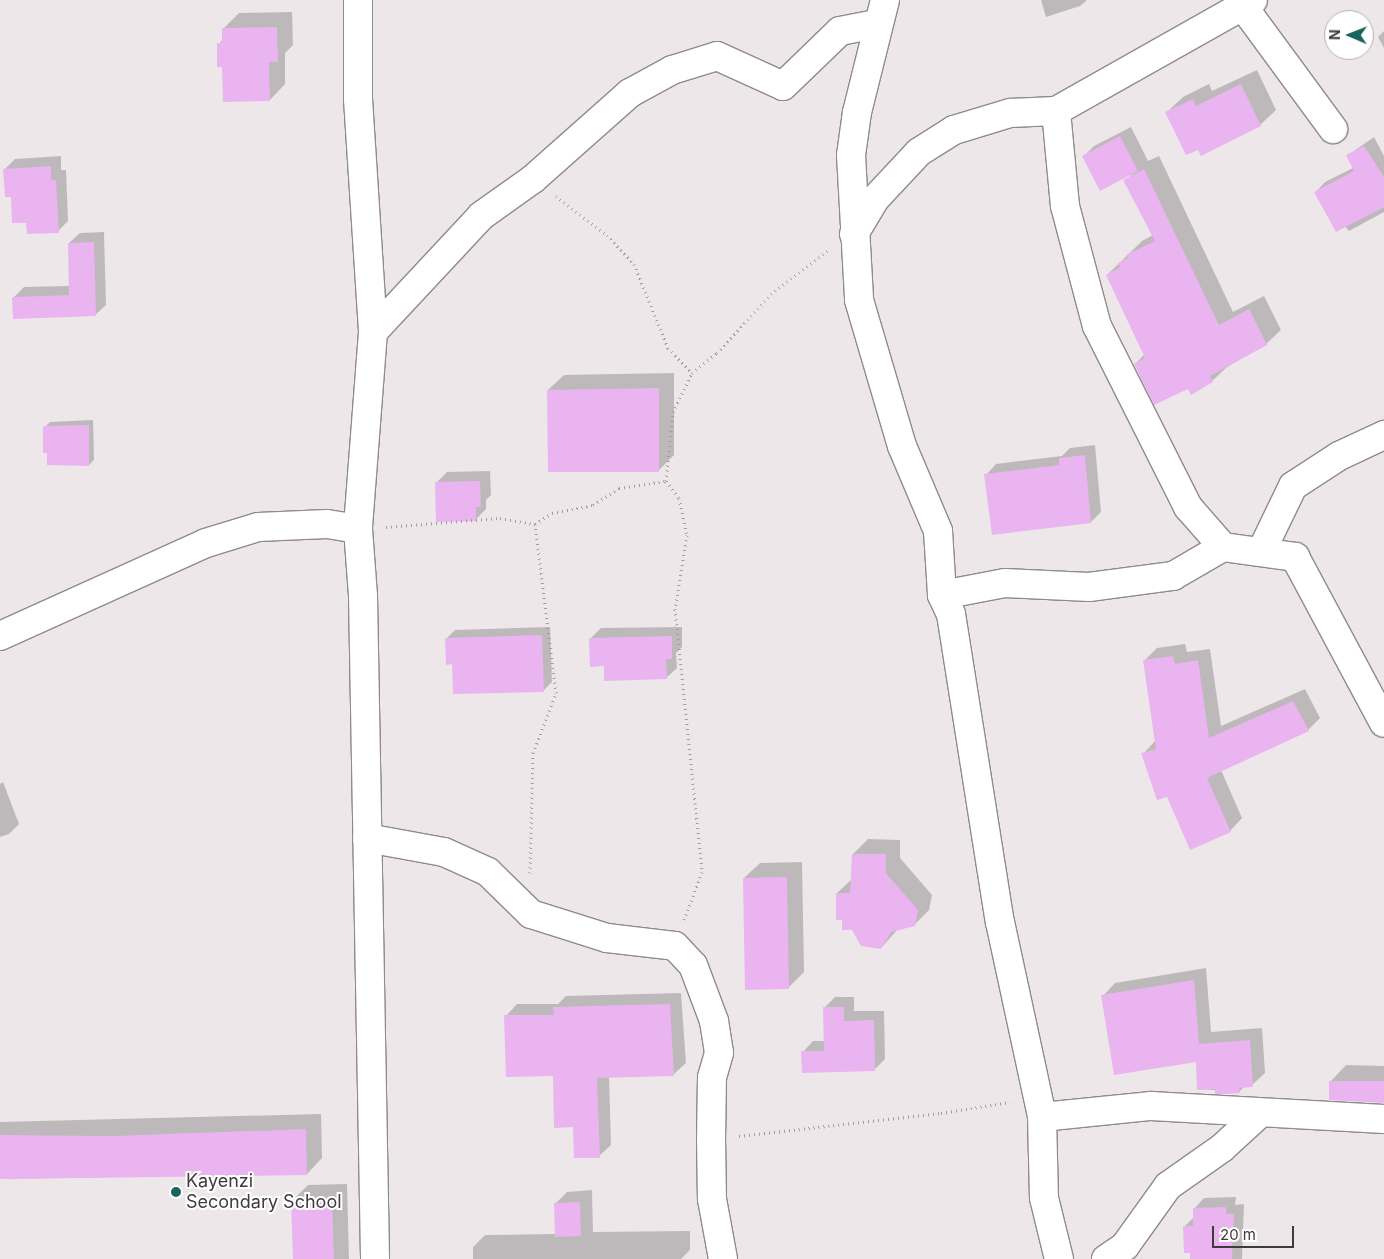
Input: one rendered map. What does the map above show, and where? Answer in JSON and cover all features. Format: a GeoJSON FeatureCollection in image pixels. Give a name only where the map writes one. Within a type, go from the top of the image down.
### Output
{"type":"FeatureCollection","features":[{"type":"Feature","properties":{"kind":"street"},"geometry":{"type":"LineString","coordinates":[[358,0],[358,99],[373,332],[358,529],[363,596],[375,1259]]}},
{"type":"Feature","properties":{"kind":"street"},"geometry":{"type":"LineString","coordinates":[[854,234],[876,199],[919,152],[954,130],[1010,113],[1056,111],[1248,3],[1333,129]]}},
{"type":"Feature","properties":{"kind":"street"},"geometry":{"type":"LineString","coordinates":[[373,332],[481,216],[533,179],[630,93],[672,70],[717,56],[782,86],[840,31],[881,12]]}},
{"type":"Feature","properties":{"kind":"street"},"geometry":{"type":"LineString","coordinates":[[881,12],[851,155],[859,300],[875,360],[902,446],[938,531],[942,595],[951,614],[1000,922],[1040,1108],[1044,1198],[1059,1259]]}},
{"type":"Feature","properties":{"kind":"street"},"geometry":{"type":"LineString","coordinates":[[1056,111],[1065,206],[1097,326],[1188,508],[1223,548]]}},
{"type":"Feature","properties":{"kind":"street"},"geometry":{"type":"LineString","coordinates":[[1262,550],[1293,486],[1339,456],[1384,435]]}},
{"type":"Feature","properties":{"kind":"street"},"geometry":{"type":"LineString","coordinates":[[0,636],[206,543],[258,526],[327,524],[358,529]]}},
{"type":"Feature","properties":{"kind":"street"},"geometry":{"type":"LineString","coordinates":[[942,595],[1004,583],[1089,587],[1173,576],[1223,548],[1262,550],[1295,557],[1384,723]]}},
{"type":"Feature","properties":{"kind":"street"},"geometry":{"type":"LineString","coordinates":[[367,838],[444,852],[488,872],[532,914],[607,938],[675,946],[693,965],[714,1021],[719,1054],[712,1077],[710,1138],[712,1199],[723,1259]]}},
{"type":"Feature","properties":{"kind":"street"},"geometry":{"type":"LineString","coordinates":[[1040,1108],[1151,1106],[1259,1114],[1384,1119]]}},
{"type":"Feature","properties":{"kind":"street"},"geometry":{"type":"LineString","coordinates":[[1106,1259],[1124,1246],[1168,1186],[1222,1148],[1259,1114]]}},
{"type":"Feature","properties":{"kind":"path"},"geometry":{"type":"LineString","coordinates":[[533,179],[607,235],[634,264],[668,348],[692,373]]}},
{"type":"Feature","properties":{"kind":"path"},"geometry":{"type":"LineString","coordinates":[[675,946],[702,872],[675,610],[687,535],[680,498],[666,481],[673,412],[692,373],[717,352],[771,294],[814,259],[854,234]]}},
{"type":"Feature","properties":{"kind":"path"},"geometry":{"type":"LineString","coordinates":[[358,529],[500,518],[535,524],[552,513],[593,505],[619,488],[666,481]]}},
{"type":"Feature","properties":{"kind":"path"},"geometry":{"type":"LineString","coordinates":[[532,914],[528,843],[533,753],[556,693],[535,524]]}},
{"type":"Feature","properties":{"kind":"path"},"geometry":{"type":"LineString","coordinates":[[710,1138],[785,1133],[1040,1108]]}},
{"type":"Feature","properties":{"kind":"building"},"geometry":{"type":"Polygon","coordinates":[[[277,27],[278,62],[269,62],[270,101],[223,102],[222,67],[217,67],[217,43],[222,43],[222,28],[277,27]]]}},
{"type":"Feature","properties":{"kind":"building"},"geometry":{"type":"Polygon","coordinates":[[[1241,84],[1261,126],[1201,156],[1198,150],[1186,155],[1165,112],[1193,99],[1196,106],[1241,84]]]}},
{"type":"Feature","properties":{"kind":"building"},"geometry":{"type":"Polygon","coordinates":[[[1120,136],[1138,171],[1100,191],[1082,156],[1120,136]]]}},
{"type":"Feature","properties":{"kind":"building"},"geometry":{"type":"Polygon","coordinates":[[[1364,146],[1384,177],[1384,207],[1336,232],[1314,192],[1354,171],[1346,155],[1364,146]]]}},
{"type":"Feature","properties":{"kind":"building"},"geometry":{"type":"Polygon","coordinates":[[[51,166],[51,180],[56,180],[59,233],[27,234],[26,223],[12,223],[11,197],[5,197],[3,169],[51,166]]]}},
{"type":"Feature","properties":{"kind":"building"},"geometry":{"type":"Polygon","coordinates":[[[1144,169],[1219,325],[1249,309],[1267,345],[1210,376],[1213,382],[1191,395],[1188,389],[1154,405],[1134,364],[1145,358],[1106,275],[1120,267],[1118,263],[1128,258],[1126,255],[1155,241],[1123,180],[1144,169]]]}},
{"type":"Feature","properties":{"kind":"building"},"geometry":{"type":"Polygon","coordinates":[[[94,242],[96,316],[13,319],[12,297],[69,295],[68,243],[94,242]]]}},
{"type":"Feature","properties":{"kind":"building"},"geometry":{"type":"Polygon","coordinates":[[[659,388],[659,472],[548,472],[547,390],[659,388]]]}},
{"type":"Feature","properties":{"kind":"building"},"geometry":{"type":"Polygon","coordinates":[[[89,425],[89,466],[47,465],[47,453],[43,453],[43,426],[89,425]]]}},
{"type":"Feature","properties":{"kind":"building"},"geometry":{"type":"Polygon","coordinates":[[[1085,455],[1091,523],[992,535],[984,474],[1059,465],[1059,458],[1085,455]]]}},
{"type":"Feature","properties":{"kind":"building"},"geometry":{"type":"Polygon","coordinates":[[[480,481],[481,507],[476,507],[476,521],[436,522],[435,482],[480,481]]]}},
{"type":"Feature","properties":{"kind":"building"},"geometry":{"type":"Polygon","coordinates":[[[542,635],[544,692],[453,694],[452,664],[446,665],[445,638],[542,635]]]}},
{"type":"Feature","properties":{"kind":"building"},"geometry":{"type":"Polygon","coordinates":[[[672,636],[672,659],[666,659],[667,679],[604,681],[604,666],[590,667],[589,638],[672,636]]]}},
{"type":"Feature","properties":{"kind":"building"},"geometry":{"type":"Polygon","coordinates":[[[1173,656],[1175,664],[1198,660],[1209,738],[1293,701],[1309,731],[1207,778],[1231,832],[1190,850],[1167,797],[1157,800],[1141,753],[1156,749],[1143,660],[1173,656]]]}},
{"type":"Feature","properties":{"kind":"building"},"geometry":{"type":"Polygon","coordinates":[[[852,854],[886,854],[886,873],[918,910],[915,926],[891,932],[881,949],[861,946],[852,930],[842,930],[842,920],[836,920],[836,893],[850,893],[852,854]]]}},
{"type":"Feature","properties":{"kind":"building"},"geometry":{"type":"Polygon","coordinates":[[[787,877],[789,989],[745,990],[743,878],[787,877]]]}},
{"type":"Feature","properties":{"kind":"building"},"geometry":{"type":"Polygon","coordinates":[[[1194,980],[1199,1044],[1250,1040],[1253,1087],[1239,1088],[1240,1093],[1224,1094],[1215,1094],[1215,1089],[1197,1090],[1196,1062],[1114,1075],[1101,995],[1194,980]]]}},
{"type":"Feature","properties":{"kind":"building"},"geometry":{"type":"Polygon","coordinates":[[[670,1004],[674,1076],[597,1078],[600,1158],[574,1158],[573,1127],[554,1128],[553,1076],[506,1077],[504,1015],[554,1015],[553,1007],[670,1004]]]}},
{"type":"Feature","properties":{"kind":"building"},"geometry":{"type":"Polygon","coordinates":[[[823,1007],[844,1007],[844,1021],[874,1020],[875,1071],[802,1073],[801,1051],[824,1051],[823,1007]]]}},
{"type":"Feature","properties":{"kind":"building"},"geometry":{"type":"Polygon","coordinates":[[[1329,1081],[1384,1081],[1384,1103],[1329,1100],[1329,1081]]]}},
{"type":"Feature","properties":{"kind":"building"},"geometry":{"type":"Polygon","coordinates":[[[306,1129],[307,1175],[0,1179],[0,1135],[112,1136],[306,1129]]]}},
{"type":"Feature","properties":{"kind":"building"},"geometry":{"type":"Polygon","coordinates":[[[332,1199],[334,1259],[293,1259],[291,1200],[332,1199]]]}},
{"type":"Feature","properties":{"kind":"building"},"geometry":{"type":"Polygon","coordinates":[[[580,1202],[581,1236],[555,1237],[554,1203],[580,1202]]]}},
{"type":"Feature","properties":{"kind":"building"},"geometry":{"type":"Polygon","coordinates":[[[1226,1207],[1226,1214],[1234,1214],[1232,1259],[1190,1259],[1190,1253],[1184,1253],[1183,1226],[1193,1226],[1193,1208],[1226,1207]]]}},
{"type":"Feature","properties":{"kind":"place","name":"Kayenzi Secondary School"},"geometry":{"type":"Point","coordinates":[176,1192]}}]}
